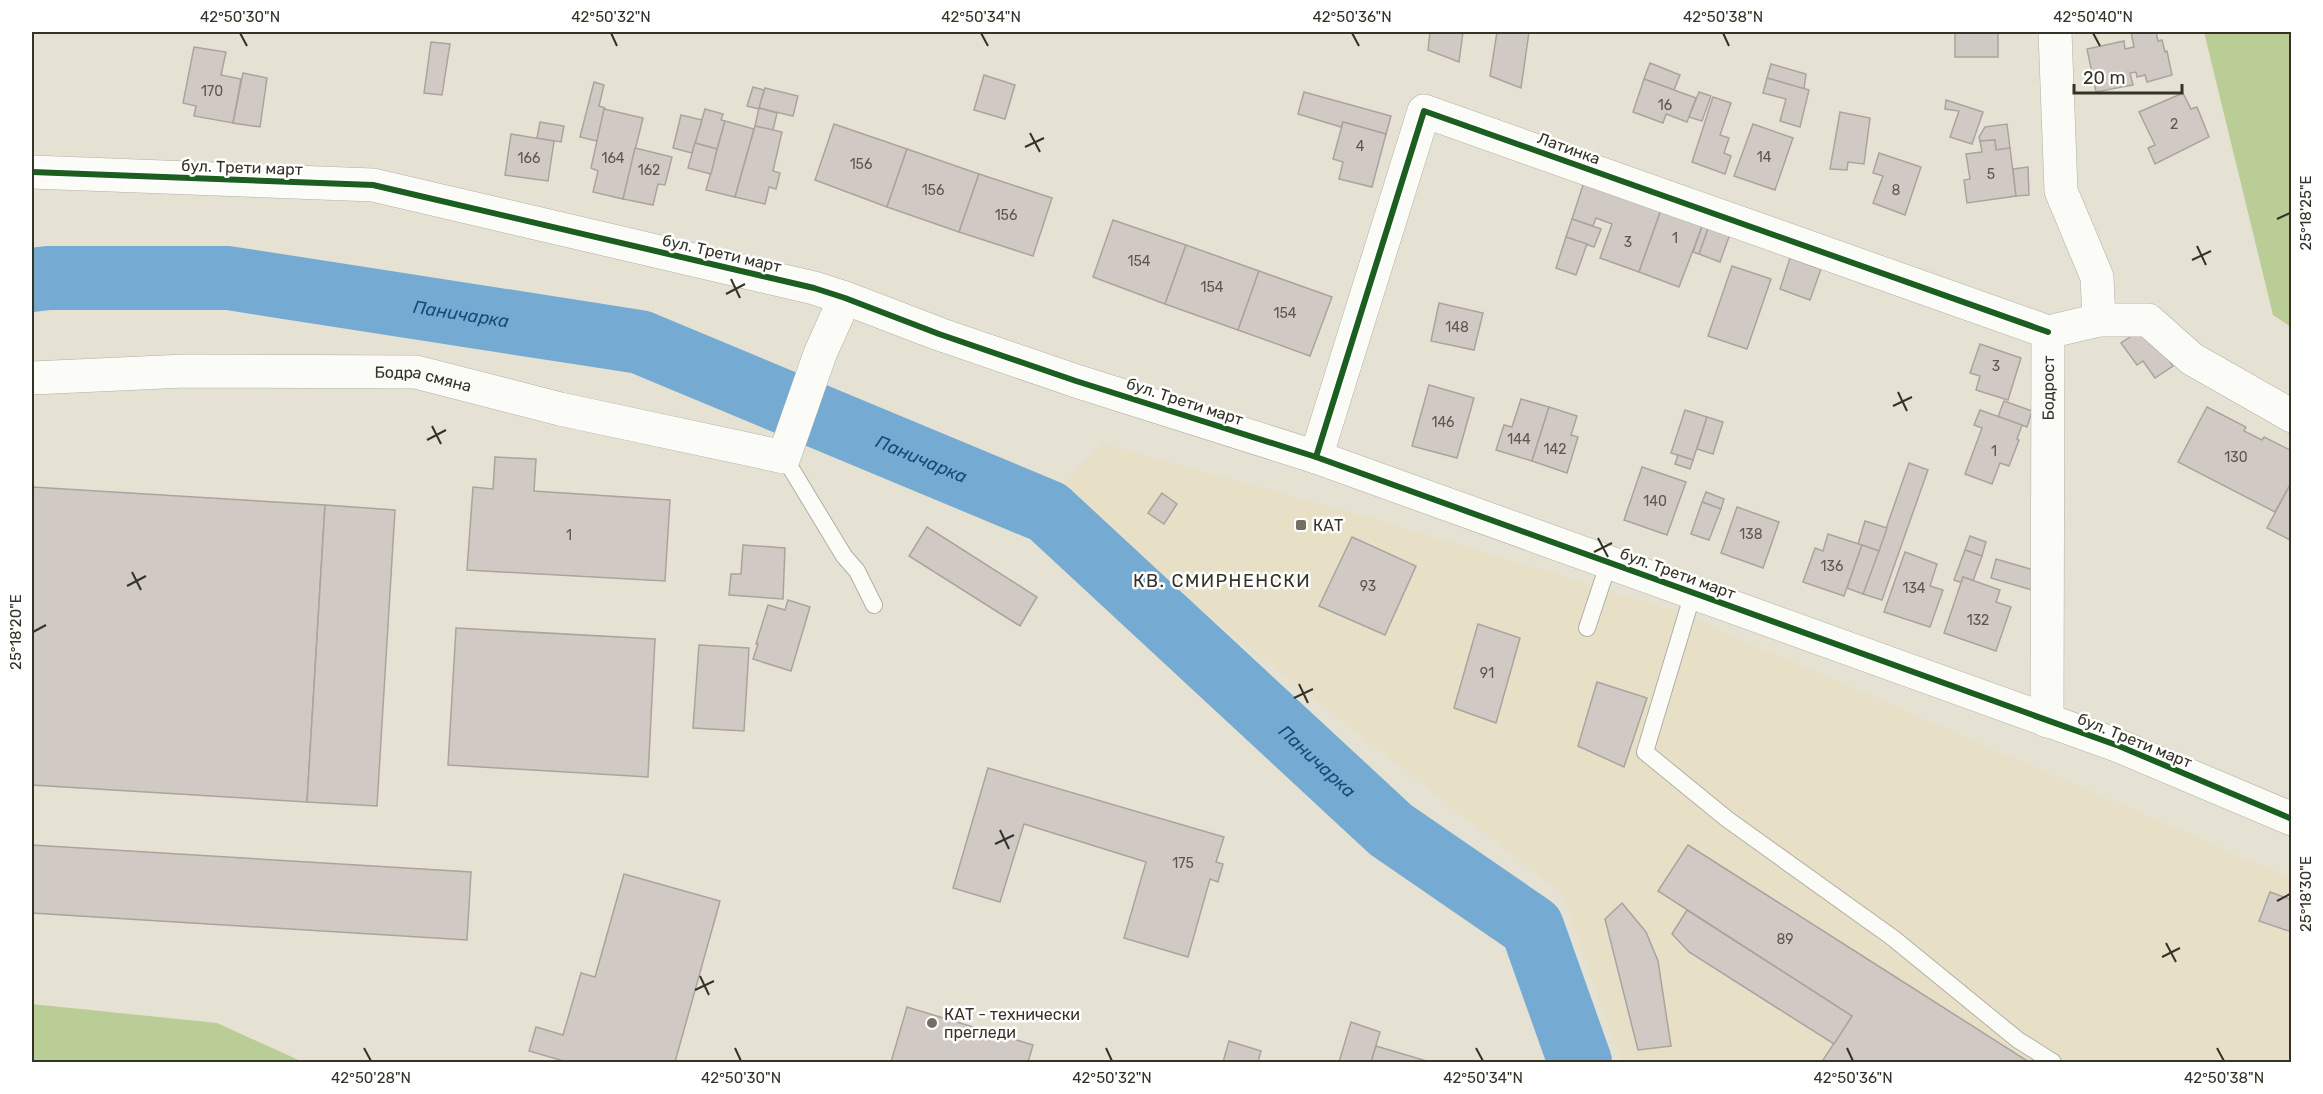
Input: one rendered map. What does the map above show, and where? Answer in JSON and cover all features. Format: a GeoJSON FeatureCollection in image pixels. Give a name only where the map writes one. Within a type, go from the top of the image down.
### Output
{"type":"FeatureCollection","features":[{"type":"Feature","properties":{"kind":"street"},"geometry":{"type":"LineString","coordinates":[[2055,32],[2061,191],[2097,277],[2099,320]]}},
{"type":"Feature","properties":{"kind":"street","name":"Латинка"},"geometry":{"type":"LineString","coordinates":[[1316,457],[1424,111],[2048,332]]}},
{"type":"Feature","properties":{"kind":"street","name":"бул. Трети март"},"geometry":{"type":"LineString","coordinates":[[32,172],[373,185],[814,288],[960,341],[1316,457],[1609,562],[2119,746],[2292,819]]}},
{"type":"Feature","properties":{"kind":"street"},"geometry":{"type":"LineString","coordinates":[[788,448],[820,354],[845,298]]}},
{"type":"Feature","properties":{"kind":"street","name":"Бодрост"},"geometry":{"type":"LineString","coordinates":[[2047,720],[2048,332],[2099,320],[2148,320],[2192,359],[2292,416]]}},
{"type":"Feature","properties":{"kind":"street","name":"Бодра смяна"},"geometry":{"type":"LineString","coordinates":[[32,378],[185,371],[416,372],[560,409],[788,448]]}},
{"type":"Feature","properties":{"kind":"lane"},"geometry":{"type":"LineString","coordinates":[[788,448],[844,556],[857,571],[874,605]]}},
{"type":"Feature","properties":{"kind":"lane"},"geometry":{"type":"LineString","coordinates":[[1587,628],[1609,562]]}},
{"type":"Feature","properties":{"kind":"lane"},"geometry":{"type":"LineString","coordinates":[[1693,593],[1646,752],[1727,819],[1893,938],[2019,1040],[2053,1062]]}},
{"type":"Feature","properties":{"kind":"shaded area"},"geometry":{"type":"Polygon","coordinates":[[[1103,444],[1376,519],[1678,612],[2291,878],[2291,1062],[1621,1062],[1562,894],[1052,493],[1103,444]]]}},
{"type":"Feature","properties":{"kind":"green space"},"geometry":{"type":"Polygon","coordinates":[[[2204,32],[2291,32],[2291,327],[2273,315],[2204,32]]]}},
{"type":"Feature","properties":{"kind":"green space"},"geometry":{"type":"Polygon","coordinates":[[[32,1004],[217,1023],[303,1062],[32,1062],[32,1004]]]}},
{"type":"Feature","properties":{"kind":"building"},"geometry":{"type":"Polygon","coordinates":[[[1430,32],[1463,32],[1459,62],[1428,50],[1430,32]]]}},
{"type":"Feature","properties":{"kind":"building"},"geometry":{"type":"Polygon","coordinates":[[[1497,32],[1529,32],[1521,88],[1490,76],[1497,32]]]}},
{"type":"Feature","properties":{"kind":"building"},"geometry":{"type":"Polygon","coordinates":[[[1955,32],[1998,32],[1998,57],[1955,57],[1955,32]]]}},
{"type":"Feature","properties":{"kind":"building"},"geometry":{"type":"Polygon","coordinates":[[[2131,32],[2156,32],[2158,41],[2162,40],[2165,52],[2167,51],[2172,75],[2147,82],[2145,75],[2137,77],[2136,72],[2130,73],[2133,85],[2096,92],[2087,49],[2124,41],[2125,49],[2134,47],[2131,32]]]}},
{"type":"Feature","properties":{"kind":"building"},"geometry":{"type":"Polygon","coordinates":[[[431,42],[450,44],[442,95],[424,93],[431,42]]]}},
{"type":"Feature","properties":{"kind":"building"},"geometry":{"type":"Polygon","coordinates":[[[194,47],[226,52],[221,75],[241,79],[233,123],[194,116],[196,106],[183,103],[194,47]]]}},
{"type":"Feature","properties":{"kind":"building"},"geometry":{"type":"Polygon","coordinates":[[[1650,63],[1680,75],[1674,90],[1644,79],[1650,63]]]}},
{"type":"Feature","properties":{"kind":"building"},"geometry":{"type":"Polygon","coordinates":[[[1771,64],[1806,74],[1804,89],[1767,78],[1771,64]]]}},
{"type":"Feature","properties":{"kind":"building"},"geometry":{"type":"Polygon","coordinates":[[[243,73],[267,78],[260,127],[233,123],[243,73]]]}},
{"type":"Feature","properties":{"kind":"building"},"geometry":{"type":"Polygon","coordinates":[[[984,75],[1015,85],[1005,119],[974,110],[984,75]]]}},
{"type":"Feature","properties":{"kind":"building"},"geometry":{"type":"Polygon","coordinates":[[[1767,78],[1809,90],[1800,127],[1780,121],[1786,99],[1763,93],[1767,78]]]}},
{"type":"Feature","properties":{"kind":"building"},"geometry":{"type":"Polygon","coordinates":[[[1644,79],[1696,98],[1687,122],[1666,114],[1663,123],[1633,112],[1644,79]]]}},
{"type":"Feature","properties":{"kind":"building"},"geometry":{"type":"Polygon","coordinates":[[[594,82],[604,85],[599,106],[605,108],[597,141],[580,137],[594,82]]]}},
{"type":"Feature","properties":{"kind":"building"},"geometry":{"type":"Polygon","coordinates":[[[753,87],[764,90],[759,109],[747,106],[753,87]]]}},
{"type":"Feature","properties":{"kind":"building"},"geometry":{"type":"Polygon","coordinates":[[[765,88],[798,96],[793,116],[759,108],[765,88]]]}},
{"type":"Feature","properties":{"kind":"building"},"geometry":{"type":"Polygon","coordinates":[[[1304,92],[1391,116],[1386,134],[1343,122],[1341,127],[1298,114],[1304,92]]]}},
{"type":"Feature","properties":{"kind":"building"},"geometry":{"type":"Polygon","coordinates":[[[1699,92],[1711,96],[1702,121],[1689,117],[1699,92]]]}},
{"type":"Feature","properties":{"kind":"building"},"geometry":{"type":"Polygon","coordinates":[[[2183,93],[2191,109],[2197,107],[2209,137],[2155,164],[2148,148],[2155,145],[2139,112],[2183,93]]]}},
{"type":"Feature","properties":{"kind":"building"},"geometry":{"type":"Polygon","coordinates":[[[1713,97],[1731,103],[1720,135],[1729,138],[1724,153],[1731,156],[1725,174],[1692,162],[1713,97]]]}},
{"type":"Feature","properties":{"kind":"building"},"geometry":{"type":"Polygon","coordinates":[[[1946,100],[1983,112],[1972,144],[1950,137],[1959,111],[1945,109],[1946,100]]]}},
{"type":"Feature","properties":{"kind":"building"},"geometry":{"type":"Polygon","coordinates":[[[759,108],[777,113],[773,130],[755,126],[759,108]]]}},
{"type":"Feature","properties":{"kind":"building"},"geometry":{"type":"Polygon","coordinates":[[[604,109],[643,118],[623,199],[593,192],[598,171],[591,168],[604,109]]]}},
{"type":"Feature","properties":{"kind":"building"},"geometry":{"type":"Polygon","coordinates":[[[705,109],[723,114],[721,120],[725,121],[717,149],[695,143],[705,109]]]}},
{"type":"Feature","properties":{"kind":"building"},"geometry":{"type":"Polygon","coordinates":[[[1840,112],[1870,118],[1864,164],[1848,162],[1847,170],[1830,169],[1840,112]]]}},
{"type":"Feature","properties":{"kind":"building"},"geometry":{"type":"Polygon","coordinates":[[[681,115],[702,120],[692,153],[673,148],[681,115]]]}},
{"type":"Feature","properties":{"kind":"building"},"geometry":{"type":"Polygon","coordinates":[[[725,121],[754,129],[735,197],[706,190],[725,121]]]}},
{"type":"Feature","properties":{"kind":"building"},"geometry":{"type":"Polygon","coordinates":[[[540,122],[564,126],[561,142],[537,138],[540,122]]]}},
{"type":"Feature","properties":{"kind":"building"},"geometry":{"type":"Polygon","coordinates":[[[1343,122],[1386,134],[1372,187],[1339,179],[1343,162],[1333,159],[1343,122]]]}},
{"type":"Feature","properties":{"kind":"building"},"geometry":{"type":"Polygon","coordinates":[[[834,124],[907,149],[887,207],[815,180],[834,124]]]}},
{"type":"Feature","properties":{"kind":"building"},"geometry":{"type":"Polygon","coordinates":[[[1753,124],[1793,138],[1775,190],[1734,176],[1753,124]]]}},
{"type":"Feature","properties":{"kind":"building"},"geometry":{"type":"Polygon","coordinates":[[[2007,124],[2010,148],[1996,150],[1995,140],[1980,141],[1979,137],[1985,127],[2007,124]]]}},
{"type":"Feature","properties":{"kind":"building"},"geometry":{"type":"Polygon","coordinates":[[[755,126],[782,132],[773,171],[780,173],[776,189],[769,187],[765,204],[735,197],[755,126]]]}},
{"type":"Feature","properties":{"kind":"building"},"geometry":{"type":"Polygon","coordinates":[[[511,134],[554,141],[548,181],[505,175],[511,134]]]}},
{"type":"Feature","properties":{"kind":"building"},"geometry":{"type":"Polygon","coordinates":[[[1995,140],[1996,150],[2010,148],[2016,196],[1967,203],[1964,180],[1970,179],[1966,154],[1982,152],[1980,141],[1995,140]]]}},
{"type":"Feature","properties":{"kind":"building"},"geometry":{"type":"Polygon","coordinates":[[[695,143],[717,149],[711,174],[688,168],[695,143]]]}},
{"type":"Feature","properties":{"kind":"building"},"geometry":{"type":"Polygon","coordinates":[[[635,148],[672,157],[665,185],[658,184],[653,205],[623,199],[635,148]]]}},
{"type":"Feature","properties":{"kind":"building"},"geometry":{"type":"Polygon","coordinates":[[[907,149],[979,174],[959,232],[887,207],[907,149]]]}},
{"type":"Feature","properties":{"kind":"building"},"geometry":{"type":"Polygon","coordinates":[[[1879,153],[1921,167],[1905,215],[1873,203],[1883,176],[1873,173],[1879,153]]]}},
{"type":"Feature","properties":{"kind":"building"},"geometry":{"type":"Polygon","coordinates":[[[2028,167],[2029,195],[2016,196],[2013,169],[2028,167]]]}},
{"type":"Feature","properties":{"kind":"building"},"geometry":{"type":"Polygon","coordinates":[[[979,174],[1052,198],[1033,256],[959,232],[979,174]]]}},
{"type":"Feature","properties":{"kind":"building"},"geometry":{"type":"Polygon","coordinates":[[[1584,182],[1661,210],[1639,272],[1600,258],[1612,224],[1596,218],[1593,226],[1572,219],[1584,182]]]}},
{"type":"Feature","properties":{"kind":"building"},"geometry":{"type":"Polygon","coordinates":[[[1661,210],[1703,224],[1679,287],[1639,272],[1661,210]]]}},
{"type":"Feature","properties":{"kind":"building"},"geometry":{"type":"Polygon","coordinates":[[[1572,219],[1601,229],[1594,247],[1566,237],[1572,219]]]}},
{"type":"Feature","properties":{"kind":"building"},"geometry":{"type":"Polygon","coordinates":[[[1113,220],[1186,245],[1165,304],[1093,277],[1113,220]]]}},
{"type":"Feature","properties":{"kind":"building"},"geometry":{"type":"Polygon","coordinates":[[[1703,224],[1709,226],[1699,254],[1693,252],[1703,224]]]}},
{"type":"Feature","properties":{"kind":"building"},"geometry":{"type":"Polygon","coordinates":[[[1709,226],[1730,234],[1720,262],[1699,254],[1709,226]]]}},
{"type":"Feature","properties":{"kind":"building"},"geometry":{"type":"Polygon","coordinates":[[[1566,237],[1587,244],[1576,275],[1556,268],[1566,237]]]}},
{"type":"Feature","properties":{"kind":"building"},"geometry":{"type":"Polygon","coordinates":[[[1186,245],[1259,271],[1238,330],[1165,304],[1186,245]]]}},
{"type":"Feature","properties":{"kind":"building"},"geometry":{"type":"Polygon","coordinates":[[[1790,258],[1821,269],[1810,300],[1780,289],[1790,258]]]}},
{"type":"Feature","properties":{"kind":"building"},"geometry":{"type":"Polygon","coordinates":[[[1732,266],[1771,279],[1747,349],[1708,336],[1732,266]]]}},
{"type":"Feature","properties":{"kind":"building"},"geometry":{"type":"Polygon","coordinates":[[[1259,271],[1332,297],[1310,356],[1238,330],[1259,271]]]}},
{"type":"Feature","properties":{"kind":"building"},"geometry":{"type":"Polygon","coordinates":[[[1439,303],[1483,313],[1474,350],[1431,341],[1439,303]]]}},
{"type":"Feature","properties":{"kind":"building"},"geometry":{"type":"Polygon","coordinates":[[[2149,330],[2173,366],[2155,378],[2143,361],[2137,365],[2121,343],[2139,331],[2149,330]]]}},
{"type":"Feature","properties":{"kind":"building"},"geometry":{"type":"Polygon","coordinates":[[[1980,344],[2021,358],[2008,400],[1976,390],[1980,376],[1970,373],[1980,344]]]}},
{"type":"Feature","properties":{"kind":"building"},"geometry":{"type":"Polygon","coordinates":[[[1429,385],[1474,398],[1457,458],[1412,446],[1429,385]]]}},
{"type":"Feature","properties":{"kind":"building"},"geometry":{"type":"Polygon","coordinates":[[[1521,399],[1549,407],[1532,461],[1496,450],[1504,425],[1512,427],[1521,399]]]}},
{"type":"Feature","properties":{"kind":"building"},"geometry":{"type":"Polygon","coordinates":[[[2004,401],[2032,411],[2027,427],[1998,417],[2004,401]]]}},
{"type":"Feature","properties":{"kind":"building"},"geometry":{"type":"Polygon","coordinates":[[[1549,407],[1577,416],[1571,435],[1578,437],[1567,473],[1532,461],[1549,407]]]}},
{"type":"Feature","properties":{"kind":"building"},"geometry":{"type":"Polygon","coordinates":[[[2207,407],[2246,427],[2244,431],[2262,440],[2264,437],[2292,451],[2292,481],[2275,512],[2178,462],[2207,407]]]}},
{"type":"Feature","properties":{"kind":"building"},"geometry":{"type":"Polygon","coordinates":[[[1685,410],[1707,417],[1693,460],[1671,453],[1685,410]]]}},
{"type":"Feature","properties":{"kind":"building"},"geometry":{"type":"Polygon","coordinates":[[[1980,410],[2022,425],[2009,466],[2000,463],[1992,484],[1965,474],[1982,428],[1974,425],[1980,410]]]}},
{"type":"Feature","properties":{"kind":"building"},"geometry":{"type":"Polygon","coordinates":[[[1707,417],[1723,422],[1713,454],[1697,449],[1707,417]]]}},
{"type":"Feature","properties":{"kind":"building"},"geometry":{"type":"Polygon","coordinates":[[[1678,455],[1693,460],[1690,469],[1675,464],[1678,455]]]}},
{"type":"Feature","properties":{"kind":"building"},"geometry":{"type":"Polygon","coordinates":[[[495,457],[536,459],[534,491],[670,500],[665,581],[467,570],[473,487],[493,489],[495,457]]]}},
{"type":"Feature","properties":{"kind":"building"},"geometry":{"type":"Polygon","coordinates":[[[1909,463],[1928,470],[1882,600],[1863,594],[1909,463]]]}},
{"type":"Feature","properties":{"kind":"building"},"geometry":{"type":"Polygon","coordinates":[[[1642,467],[1686,482],[1667,535],[1624,520],[1642,467]]]}},
{"type":"Feature","properties":{"kind":"building"},"geometry":{"type":"Polygon","coordinates":[[[2292,481],[2292,541],[2267,528],[2292,481]]]}},
{"type":"Feature","properties":{"kind":"building"},"geometry":{"type":"Polygon","coordinates":[[[32,487],[325,505],[307,802],[32,785],[32,487]]]}},
{"type":"Feature","properties":{"kind":"building"},"geometry":{"type":"Polygon","coordinates":[[[1706,492],[1724,499],[1721,509],[1702,502],[1706,492]]]}},
{"type":"Feature","properties":{"kind":"building"},"geometry":{"type":"Polygon","coordinates":[[[1162,493],[1177,504],[1164,524],[1148,513],[1162,493]]]}},
{"type":"Feature","properties":{"kind":"building"},"geometry":{"type":"Polygon","coordinates":[[[1702,502],[1721,509],[1709,540],[1691,534],[1702,502]]]}},
{"type":"Feature","properties":{"kind":"building"},"geometry":{"type":"Polygon","coordinates":[[[325,505],[395,510],[377,806],[307,802],[325,505]]]}},
{"type":"Feature","properties":{"kind":"building"},"geometry":{"type":"Polygon","coordinates":[[[1737,507],[1779,522],[1763,568],[1721,553],[1737,507]]]}},
{"type":"Feature","properties":{"kind":"building"},"geometry":{"type":"Polygon","coordinates":[[[1865,521],[1887,528],[1879,551],[1858,544],[1865,521]]]}},
{"type":"Feature","properties":{"kind":"building"},"geometry":{"type":"Polygon","coordinates":[[[927,527],[1037,597],[1020,626],[909,556],[927,527]]]}},
{"type":"Feature","properties":{"kind":"building"},"geometry":{"type":"Polygon","coordinates":[[[1828,534],[1862,545],[1844,596],[1803,582],[1815,548],[1823,551],[1828,534]]]}},
{"type":"Feature","properties":{"kind":"building"},"geometry":{"type":"Polygon","coordinates":[[[1970,536],[1986,542],[1982,556],[1965,550],[1970,536]]]}},
{"type":"Feature","properties":{"kind":"building"},"geometry":{"type":"Polygon","coordinates":[[[1352,537],[1416,566],[1385,635],[1319,606],[1352,537]]]}},
{"type":"Feature","properties":{"kind":"building"},"geometry":{"type":"Polygon","coordinates":[[[743,545],[785,548],[783,599],[729,595],[731,574],[741,574],[743,545]]]}},
{"type":"Feature","properties":{"kind":"building"},"geometry":{"type":"Polygon","coordinates":[[[1862,545],[1879,551],[1863,594],[1847,588],[1862,545]]]}},
{"type":"Feature","properties":{"kind":"building"},"geometry":{"type":"Polygon","coordinates":[[[1965,550],[1982,556],[1973,581],[1963,577],[1962,583],[1954,580],[1965,550]]]}},
{"type":"Feature","properties":{"kind":"building"},"geometry":{"type":"Polygon","coordinates":[[[1905,552],[1937,564],[1930,586],[1943,590],[1930,627],[1884,612],[1905,552]]]}},
{"type":"Feature","properties":{"kind":"building"},"geometry":{"type":"Polygon","coordinates":[[[1996,559],[2037,571],[2032,590],[1991,578],[1996,559]]]}},
{"type":"Feature","properties":{"kind":"building"},"geometry":{"type":"Polygon","coordinates":[[[1963,577],[2000,590],[1996,602],[2011,607],[1996,651],[1944,633],[1963,577]]]}},
{"type":"Feature","properties":{"kind":"building"},"geometry":{"type":"Polygon","coordinates":[[[788,600],[810,607],[791,671],[753,659],[768,605],[785,610],[788,600]]]}},
{"type":"Feature","properties":{"kind":"building"},"geometry":{"type":"Polygon","coordinates":[[[1478,624],[1520,638],[1496,723],[1454,708],[1478,624]]]}},
{"type":"Feature","properties":{"kind":"building"},"geometry":{"type":"Polygon","coordinates":[[[456,628],[655,639],[648,777],[448,765],[456,628]]]}},
{"type":"Feature","properties":{"kind":"building"},"geometry":{"type":"Polygon","coordinates":[[[699,645],[749,648],[744,731],[693,728],[699,645]]]}},
{"type":"Feature","properties":{"kind":"building"},"geometry":{"type":"Polygon","coordinates":[[[1597,682],[1647,698],[1624,767],[1578,746],[1597,682]]]}},
{"type":"Feature","properties":{"kind":"building"},"geometry":{"type":"Polygon","coordinates":[[[988,768],[1224,837],[1216,862],[1223,864],[1218,882],[1210,879],[1188,957],[1124,938],[1146,862],[1024,824],[1000,902],[953,888],[988,768]]]}},
{"type":"Feature","properties":{"kind":"building"},"geometry":{"type":"Polygon","coordinates":[[[32,845],[471,872],[467,940],[32,913],[32,845]]]}},
{"type":"Feature","properties":{"kind":"building"},"geometry":{"type":"Polygon","coordinates":[[[1688,845],[2029,1062],[1827,1062],[1823,1060],[1852,1016],[1658,891],[1688,845]]]}},
{"type":"Feature","properties":{"kind":"building"},"geometry":{"type":"Polygon","coordinates":[[[624,874],[720,901],[675,1062],[567,1062],[529,1051],[536,1027],[563,1035],[581,973],[595,977],[624,874]]]}},
{"type":"Feature","properties":{"kind":"building"},"geometry":{"type":"Polygon","coordinates":[[[2270,892],[2292,900],[2292,932],[2259,921],[2270,892]]]}},
{"type":"Feature","properties":{"kind":"building"},"geometry":{"type":"Polygon","coordinates":[[[1622,903],[1646,932],[1658,961],[1671,1046],[1638,1050],[1605,919],[1622,903]]]}},
{"type":"Feature","properties":{"kind":"building"},"geometry":{"type":"Polygon","coordinates":[[[1687,910],[1852,1016],[1834,1044],[1689,952],[1672,934],[1687,910]]]}},
{"type":"Feature","properties":{"kind":"building","name":"КАТ - технически прегледи"},"geometry":{"type":"Polygon","coordinates":[[[907,1007],[1033,1045],[1028,1062],[891,1062],[907,1007]]]}},
{"type":"Feature","properties":{"kind":"building"},"geometry":{"type":"Polygon","coordinates":[[[1351,1022],[1380,1032],[1371,1062],[1339,1062],[1351,1022]]]}},
{"type":"Feature","properties":{"kind":"building"},"geometry":{"type":"Polygon","coordinates":[[[1229,1041],[1261,1051],[1258,1062],[1223,1062],[1229,1041]]]}},
{"type":"Feature","properties":{"kind":"building"},"geometry":{"type":"Polygon","coordinates":[[[1376,1046],[1430,1062],[1371,1062],[1376,1046]]]}},
{"type":"Feature","properties":{"kind":"waterway","name":"Паничарка"},"geometry":{"type":"LineString","coordinates":[[32,280],[48,278],[228,278],[640,342],[1048,512],[1391,830],[1532,927],[1580,1062]]}},
{"type":"Feature","properties":{"kind":"cycle path"},"geometry":{"type":"LineString","coordinates":[[1316,457],[1424,111],[2048,332]]}},
{"type":"Feature","properties":{"kind":"cycle path"},"geometry":{"type":"LineString","coordinates":[[32,172],[373,185],[814,288],[1076,381],[1316,457],[2119,746],[2292,819]]}},
{"type":"Feature","properties":{"kind":"place","name":"КАТ"},"geometry":{"type":"Point","coordinates":[1301,525]}},
{"type":"Feature","properties":{"kind":"place","name":"КАТ - технически прегледи"},"geometry":{"type":"Point","coordinates":[932,1023]}},
{"type":"Feature","properties":{"kind":"district","name":"КВ. СМИРНЕНСКИ"},"geometry":{"type":"Point","coordinates":[1222,581]}}]}
